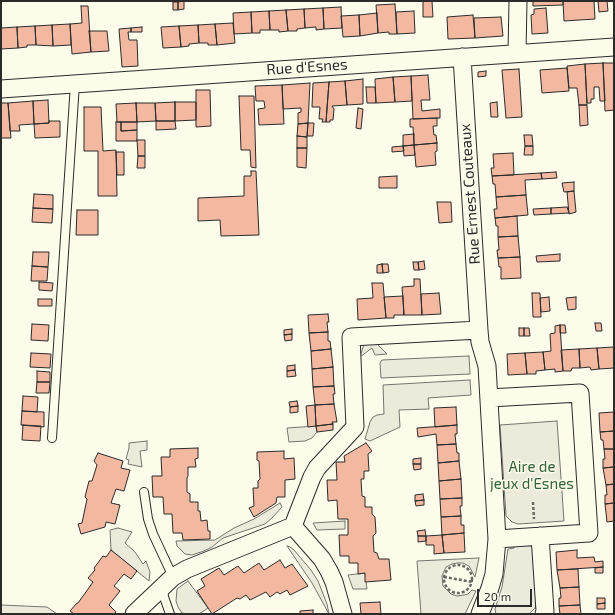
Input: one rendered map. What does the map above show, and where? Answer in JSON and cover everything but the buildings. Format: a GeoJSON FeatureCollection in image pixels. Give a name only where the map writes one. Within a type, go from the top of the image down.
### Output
{"type":"FeatureCollection","features":[{"type":"Feature","properties":{"kind":"street"},"geometry":{"type":"LineString","coordinates":[[517,53],[518,1]]}},
{"type":"Feature","properties":{"kind":"street","name":"Rue d'Esnes"},"geometry":{"type":"LineString","coordinates":[[1,89],[614,47]]}},
{"type":"Feature","properties":{"kind":"street","name":"Rue Ernest Couteaux"},"geometry":{"type":"LineString","coordinates":[[462,57],[479,330],[480,342],[487,366],[497,538],[494,574],[480,614]]}},
{"type":"Feature","properties":{"kind":"street"},"geometry":{"type":"LineString","coordinates":[[134,614],[168,582],[188,569],[293,526],[317,468],[355,427],[351,337],[479,330]]}},
{"type":"Feature","properties":{"kind":"street"},"geometry":{"type":"LineString","coordinates":[[489,398],[580,393],[589,533],[497,538]]}},
{"type":"Feature","properties":{"kind":"street"},"geometry":{"type":"LineString","coordinates":[[293,526],[322,559],[330,571],[343,614]]}},
{"type":"Feature","properties":{"kind":"street"},"geometry":{"type":"LineString","coordinates":[[540,536],[544,614]]}},
{"type":"Feature","properties":{"kind":"lane"},"geometry":{"type":"LineString","coordinates":[[52,438],[75,83]]}},
{"type":"Feature","properties":{"kind":"lane"},"geometry":{"type":"LineString","coordinates":[[144,492],[148,519],[168,582],[164,597],[170,614]]}},
{"type":"Feature","properties":{"kind":"path"},"geometry":{"type":"LineString","coordinates":[[461,566],[470,573],[472,582],[467,590],[461,593],[454,593],[446,587],[444,578],[446,572],[450,568],[461,566]]}},
{"type":"Feature","properties":{"kind":"path"},"geometry":{"type":"LineString","coordinates":[[444,578],[472,582]]}},
{"type":"Feature","properties":{"kind":"green space"},"geometry":{"type":"Polygon","coordinates":[[[374,341],[387,354],[375,355],[372,348],[360,357],[364,344],[374,341]]]}},
{"type":"Feature","properties":{"kind":"green space"},"geometry":{"type":"Polygon","coordinates":[[[469,356],[470,374],[381,378],[380,363],[382,360],[469,356]]]}},
{"type":"Feature","properties":{"kind":"green space"},"geometry":{"type":"Polygon","coordinates":[[[470,380],[471,395],[428,398],[429,409],[399,410],[400,427],[370,441],[365,439],[373,417],[384,414],[383,385],[470,380]]]}},
{"type":"Feature","properties":{"kind":"green space","name":"Aire de jeux d'Esnes"},"geometry":{"type":"Polygon","coordinates":[[[557,421],[564,521],[518,524],[512,522],[506,516],[500,425],[557,421]]]}},
{"type":"Feature","properties":{"kind":"green space"},"geometry":{"type":"Polygon","coordinates":[[[316,426],[317,432],[312,438],[305,441],[289,442],[287,428],[316,426]]]}},
{"type":"Feature","properties":{"kind":"green space"},"geometry":{"type":"Polygon","coordinates":[[[147,441],[147,450],[140,451],[142,467],[128,464],[129,460],[126,459],[129,443],[147,441]]]}},
{"type":"Feature","properties":{"kind":"green space"},"geometry":{"type":"Polygon","coordinates":[[[280,503],[282,507],[265,524],[223,538],[212,547],[204,551],[192,555],[185,554],[177,546],[176,541],[215,540],[280,503]]]}},
{"type":"Feature","properties":{"kind":"green space"},"geometry":{"type":"Polygon","coordinates":[[[345,521],[345,529],[317,530],[313,523],[345,521]]]}},
{"type":"Feature","properties":{"kind":"green space"},"geometry":{"type":"Polygon","coordinates":[[[118,528],[132,532],[125,543],[135,552],[143,564],[146,561],[150,572],[149,581],[111,550],[110,530],[118,528]]]}},
{"type":"Feature","properties":{"kind":"green space"},"geometry":{"type":"Polygon","coordinates":[[[530,543],[536,546],[538,598],[535,608],[529,614],[496,614],[495,609],[502,587],[508,549],[514,548],[514,544],[530,543]]]}},
{"type":"Feature","properties":{"kind":"green space"},"geometry":{"type":"Polygon","coordinates":[[[287,546],[294,550],[318,581],[327,604],[329,614],[312,583],[287,546]]]}},
{"type":"Feature","properties":{"kind":"green space"},"geometry":{"type":"Polygon","coordinates":[[[479,558],[475,577],[469,566],[463,563],[452,564],[446,567],[442,576],[443,586],[451,594],[457,596],[468,594],[472,590],[476,591],[465,614],[421,614],[417,561],[479,558]]]}},
{"type":"Feature","properties":{"kind":"green space"},"geometry":{"type":"Polygon","coordinates":[[[365,573],[367,589],[353,589],[348,575],[365,573]]]}},
{"type":"Feature","properties":{"kind":"green space"},"geometry":{"type":"Polygon","coordinates":[[[188,581],[208,608],[199,614],[182,613],[176,601],[177,589],[188,581]]]}},
{"type":"Feature","properties":{"kind":"green space"},"geometry":{"type":"Polygon","coordinates":[[[1,605],[47,607],[57,614],[1,614],[1,605]]]}}]}
